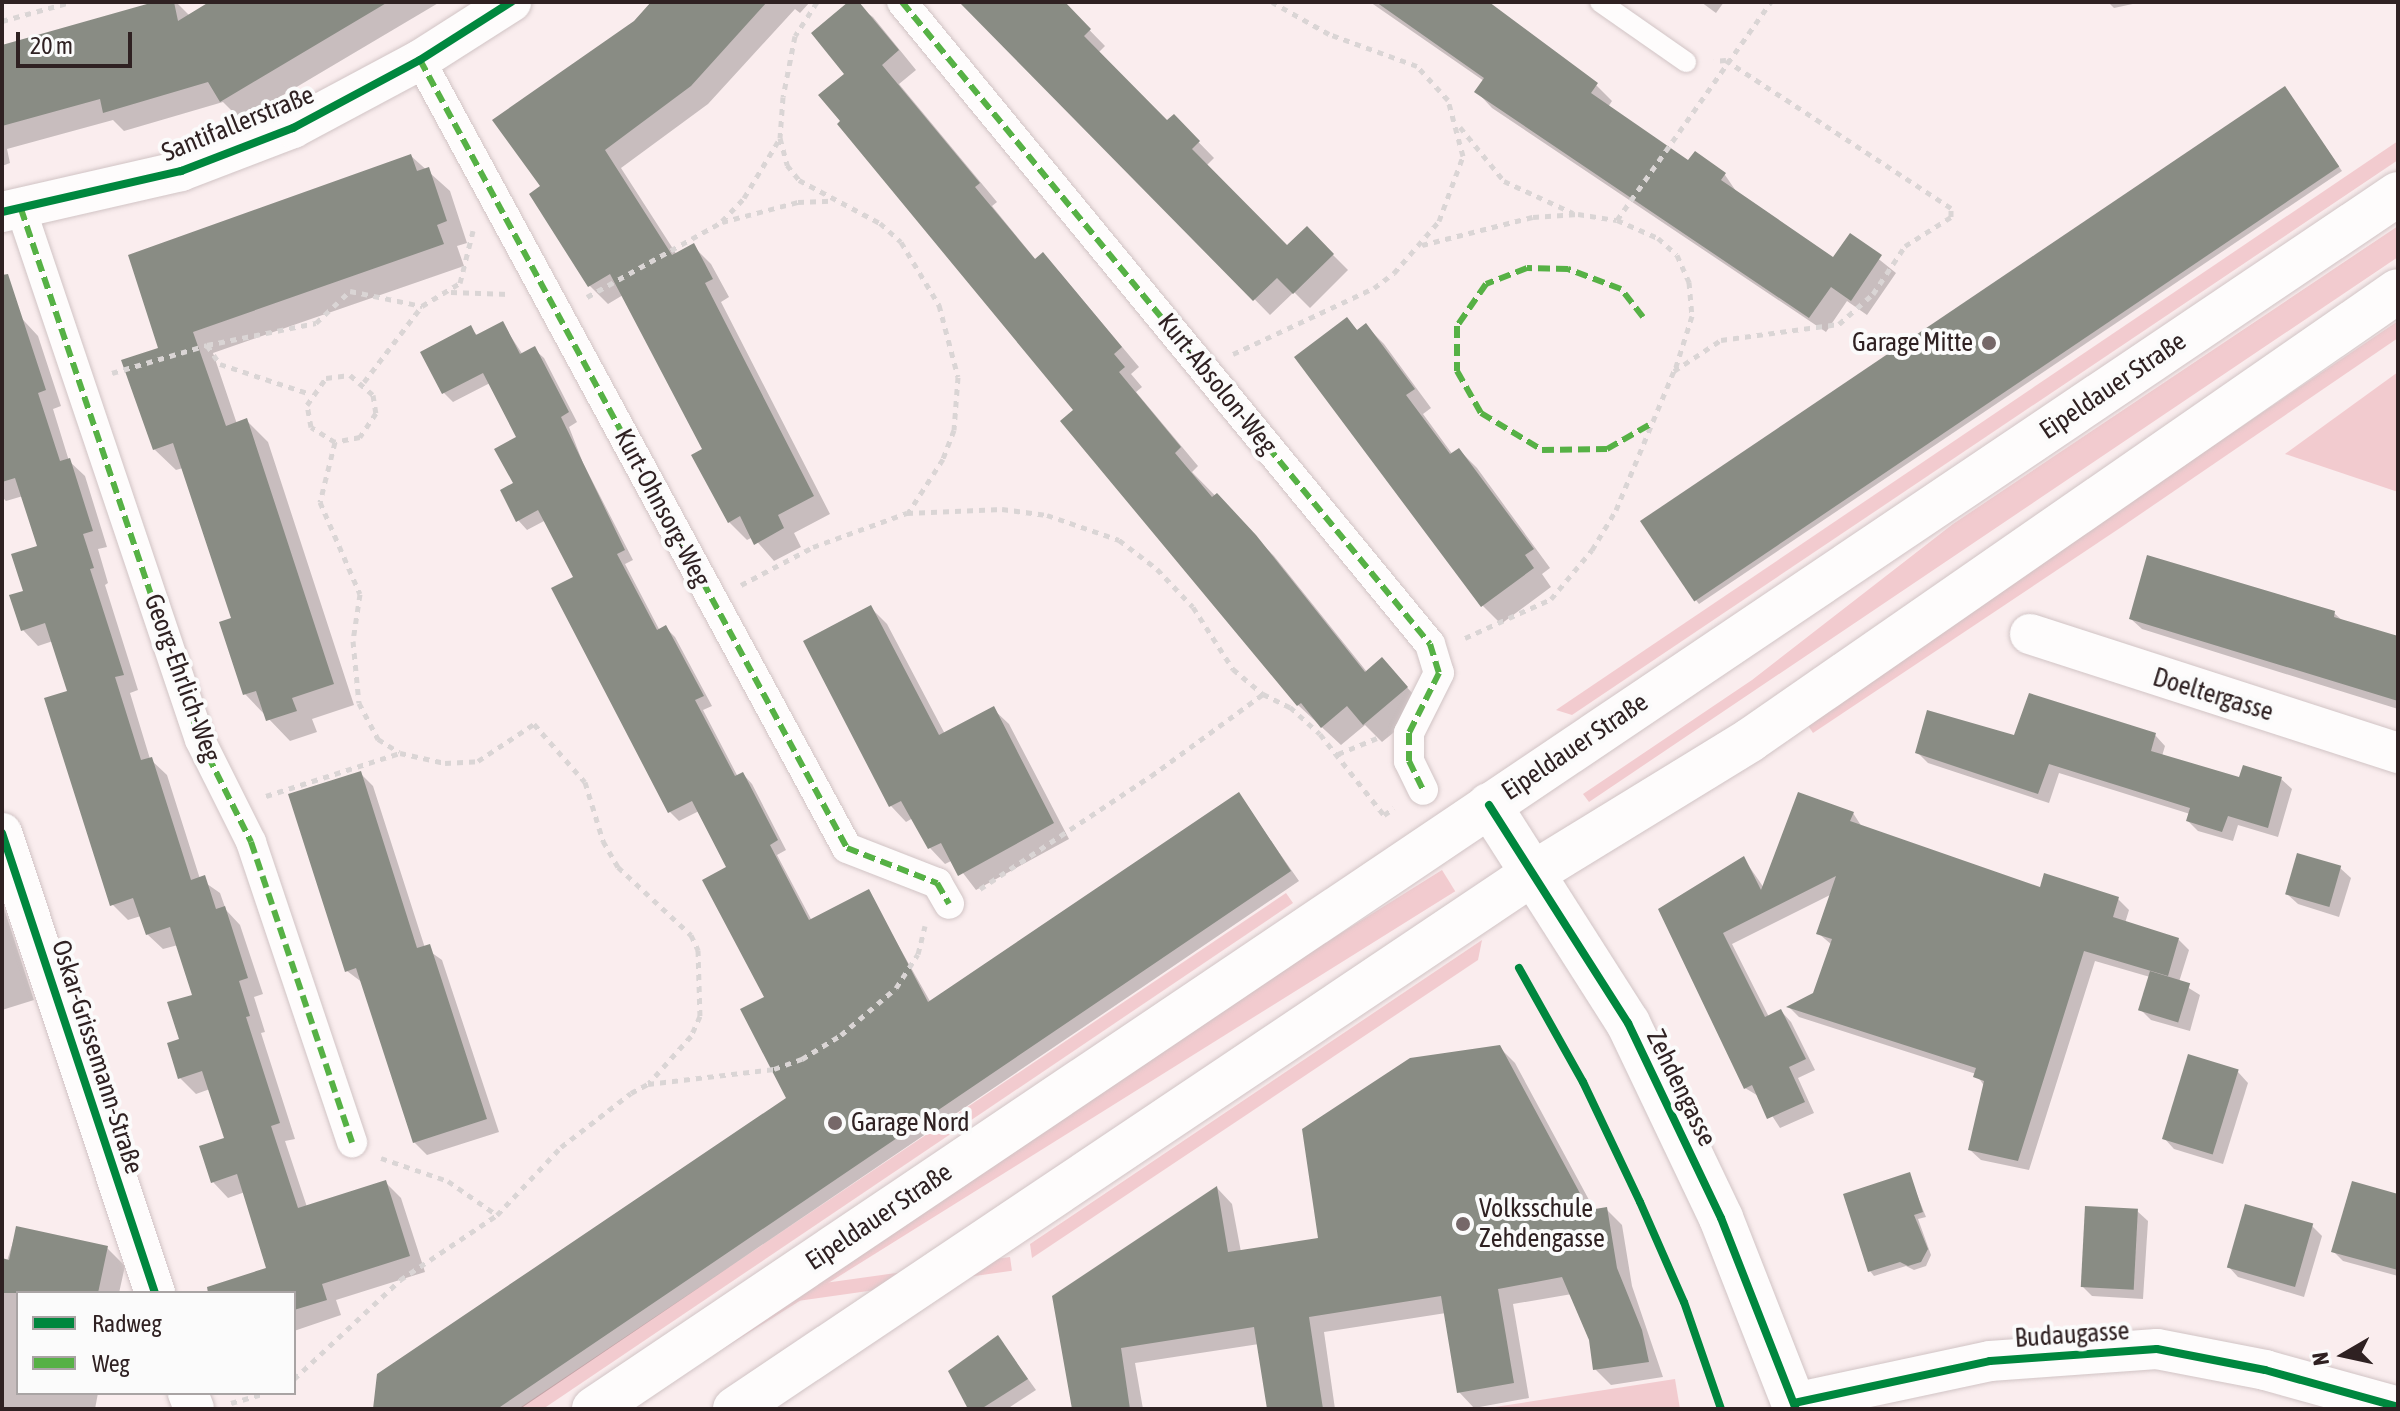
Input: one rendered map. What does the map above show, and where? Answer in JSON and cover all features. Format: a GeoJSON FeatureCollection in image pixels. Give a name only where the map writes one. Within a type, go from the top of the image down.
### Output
{"type":"FeatureCollection","features":[{"type":"Feature","properties":{"kind":"main road","name":"Eipeldauer Straße"},"geometry":{"type":"LineString","coordinates":[[594,1409],[2398,194]]}},
{"type":"Feature","properties":{"kind":"main road"},"geometry":{"type":"LineString","coordinates":[[735,1409],[1535,872],[1750,740],[2398,291]]}},
{"type":"Feature","properties":{"kind":"main road","name":"Zehdengasse"},"geometry":{"type":"LineString","coordinates":[[1489,805],[1535,872],[1635,1037],[1721,1218],[1795,1406]]}},
{"type":"Feature","properties":{"kind":"street","name":"Santifallerstraße"},"geometry":{"type":"LineString","coordinates":[[12,210],[218,158],[306,121],[420,60],[511,2]]}},
{"type":"Feature","properties":{"kind":"street","name":"Kurt-Absolon-Weg"},"geometry":{"type":"LineString","coordinates":[[902,2],[1435,652]]}},
{"type":"Feature","properties":{"kind":"street","name":"Kurt-Ohnsorg-Weg"},"geometry":{"type":"LineString","coordinates":[[420,60],[847,848],[937,883],[949,904]]}},
{"type":"Feature","properties":{"kind":"street","name":"Georg-Ehrlich-Weg"},"geometry":{"type":"LineString","coordinates":[[12,210],[80,384],[200,740],[251,842],[352,1142]]}},
{"type":"Feature","properties":{"kind":"street","name":"Doeltergasse"},"geometry":{"type":"LineString","coordinates":[[2030,634],[2398,753]]}},
{"type":"Feature","properties":{"kind":"street"},"geometry":{"type":"LineString","coordinates":[[1423,790],[1409,761],[1409,733],[1439,673],[1435,652]]}},
{"type":"Feature","properties":{"kind":"street","name":"Oskar-Grissemann-Straße"},"geometry":{"type":"LineString","coordinates":[[2,833],[154,1291]]}},
{"type":"Feature","properties":{"kind":"street","name":"Budaugasse"},"geometry":{"type":"LineString","coordinates":[[1795,1406],[1990,1361],[2157,1349],[2265,1370],[2398,1407]]}},
{"type":"Feature","properties":{"kind":"lane"},"geometry":{"type":"LineString","coordinates":[[1600,2],[1686,62]]}},
{"type":"Feature","properties":{"kind":"path"},"geometry":{"type":"LineString","coordinates":[[2,21],[71,2]]}},
{"type":"Feature","properties":{"kind":"path"},"geometry":{"type":"LineString","coordinates":[[722,222],[744,198],[780,138],[795,36],[817,2]]}},
{"type":"Feature","properties":{"kind":"path"},"geometry":{"type":"LineString","coordinates":[[1204,369],[1374,288],[1422,245],[1459,174],[1463,156],[1458,124],[1448,100],[1417,66],[1329,34],[1272,2]]}},
{"type":"Feature","properties":{"kind":"path"},"geometry":{"type":"LineString","coordinates":[[1617,220],[1726,60],[1759,24],[1771,2]]}},
{"type":"Feature","properties":{"kind":"path"},"geometry":{"type":"LineString","coordinates":[[1674,371],[1721,340],[1839,324],[1873,294],[1905,246],[1951,217],[1951,208],[1726,60],[1686,62]]}},
{"type":"Feature","properties":{"kind":"path"},"geometry":{"type":"LineString","coordinates":[[1458,124],[1504,181],[1578,214]]}},
{"type":"Feature","properties":{"kind":"path"},"geometry":{"type":"LineString","coordinates":[[780,138],[787,165],[799,180],[880,223],[901,242],[939,305],[958,377],[954,430],[943,459],[907,513]]}},
{"type":"Feature","properties":{"kind":"path"},"geometry":{"type":"LineString","coordinates":[[364,382],[422,306],[451,292],[460,283],[485,179]]}},
{"type":"Feature","properties":{"kind":"path"},"geometry":{"type":"LineString","coordinates":[[451,292],[554,306],[722,222],[798,202],[836,201]]}},
{"type":"Feature","properties":{"kind":"path"},"geometry":{"type":"LineString","coordinates":[[1422,245],[1533,217],[1578,214],[1617,220],[1658,238],[1677,255],[1689,282],[1692,316],[1674,371],[1616,510],[1566,584],[1533,609],[1435,652]]}},
{"type":"Feature","properties":{"kind":"path"},"geometry":{"type":"LineString","coordinates":[[80,384],[207,345],[316,323],[350,291],[422,306]]}},
{"type":"Feature","properties":{"kind":"path"},"geometry":{"type":"LineString","coordinates":[[207,345],[220,364],[310,394]]}},
{"type":"Feature","properties":{"kind":"path"},"geometry":{"type":"LineString","coordinates":[[337,375],[364,382],[373,395],[376,413],[360,437],[335,442],[311,427],[310,394],[337,375]]}},
{"type":"Feature","properties":{"kind":"path"},"geometry":{"type":"LineString","coordinates":[[296,1377],[400,1280],[497,1215],[561,1147],[648,1084],[691,1036],[700,1016],[698,950],[691,935],[618,867],[603,841],[585,782],[534,724],[478,761],[445,763],[400,753],[378,739],[359,703],[353,641],[360,594],[320,502],[335,442]]}},
{"type":"Feature","properties":{"kind":"path"},"geometry":{"type":"LineString","coordinates":[[713,600],[813,547],[907,513],[1002,509],[1047,515],[1119,540],[1157,569],[1193,607],[1233,669],[1263,694],[1290,707],[1320,734],[1384,815]]}},
{"type":"Feature","properties":{"kind":"path"},"geometry":{"type":"LineString","coordinates":[[648,1084],[738,1075],[802,1059],[841,1035],[896,988],[918,954],[928,914],[1004,876],[1263,694]]}},
{"type":"Feature","properties":{"kind":"path"},"geometry":{"type":"LineString","coordinates":[[233,806],[400,753]]}},
{"type":"Feature","properties":{"kind":"path"},"geometry":{"type":"LineString","coordinates":[[352,1142],[448,1181],[497,1215]]}},
{"type":"Feature","properties":{"kind":"path"},"geometry":{"type":"LineString","coordinates":[[200,1403],[252,1395]]}},
{"type":"Feature","properties":{"kind":"shaded area"},"geometry":{"type":"Polygon","coordinates":[[[2398,141],[2398,160],[1572,715],[1556,710],[2398,141]]]}},
{"type":"Feature","properties":{"kind":"shaded area"},"geometry":{"type":"Polygon","coordinates":[[[2398,226],[2398,257],[1589,802],[1583,794],[1752,680],[1953,524],[2398,226]]]}},
{"type":"Feature","properties":{"kind":"shaded area"},"geometry":{"type":"Polygon","coordinates":[[[2398,321],[2398,338],[1813,733],[1805,721],[2398,321]]]}},
{"type":"Feature","properties":{"kind":"shaded area"},"geometry":{"type":"Polygon","coordinates":[[[2398,372],[2398,492],[2285,454],[2398,372]]]}},
{"type":"Feature","properties":{"kind":"shaded area"},"geometry":{"type":"Polygon","coordinates":[[[1442,870],[1455,891],[637,1403],[624,1381],[1442,870]]]}},
{"type":"Feature","properties":{"kind":"shaded area"},"geometry":{"type":"Polygon","coordinates":[[[1286,893],[1293,903],[543,1409],[518,1409],[1286,893]]]}},
{"type":"Feature","properties":{"kind":"shaded area"},"geometry":{"type":"Polygon","coordinates":[[[1482,940],[1478,960],[1032,1258],[1030,1244],[1482,940]]]}},
{"type":"Feature","properties":{"kind":"shaded area"},"geometry":{"type":"Polygon","coordinates":[[[1010,1257],[1012,1271],[744,1309],[742,1295],[1010,1257]]]}},
{"type":"Feature","properties":{"kind":"shaded area"},"geometry":{"type":"Polygon","coordinates":[[[1675,1379],[1680,1409],[1482,1409],[1675,1379]]]}},
{"type":"Feature","properties":{"kind":"building"},"geometry":{"type":"Polygon","coordinates":[[[154,2],[174,2],[178,21],[209,2],[388,2],[220,102],[208,82],[103,113],[100,99],[2,126],[2,45],[154,2]]]}},
{"type":"Feature","properties":{"kind":"building"},"geometry":{"type":"Polygon","coordinates":[[[651,2],[767,2],[691,86],[605,150],[672,255],[694,243],[713,279],[705,283],[814,496],[778,515],[784,528],[754,545],[740,516],[728,523],[691,455],[702,449],[610,274],[588,287],[529,194],[540,186],[492,120],[634,21],[651,2]]]}},
{"type":"Feature","properties":{"kind":"building"},"geometry":{"type":"Polygon","coordinates":[[[848,2],[859,2],[899,50],[882,65],[980,183],[975,187],[1035,259],[1043,252],[1122,347],[1114,354],[1125,367],[1119,372],[1181,447],[1175,453],[1212,497],[1217,493],[1256,535],[1365,672],[1382,657],[1408,687],[1363,725],[1347,706],[1321,728],[1301,703],[1297,706],[1060,421],[1073,410],[837,124],[840,121],[818,95],[844,74],[811,33],[848,2]]]}},
{"type":"Feature","properties":{"kind":"building"},"geometry":{"type":"Polygon","coordinates":[[[959,2],[1065,2],[1091,29],[1084,36],[1167,120],[1174,114],[1200,141],[1192,149],[1287,245],[1307,226],[1334,254],[1293,294],[1277,278],[1253,301],[959,2]]]}},
{"type":"Feature","properties":{"kind":"building"},"geometry":{"type":"Polygon","coordinates":[[[1376,2],[1489,2],[1598,83],[1591,93],[1688,160],[1695,151],[1726,173],[1721,180],[1833,257],[1850,233],[1882,255],[1851,301],[1831,287],[1809,318],[1474,92],[1484,78],[1376,2]]]}},
{"type":"Feature","properties":{"kind":"building","name":"Garage Mitte"},"geometry":{"type":"Polygon","coordinates":[[[2285,86],[2339,166],[1694,601],[1640,521],[2285,86]]]}},
{"type":"Feature","properties":{"kind":"building"},"geometry":{"type":"Polygon","coordinates":[[[411,154],[417,171],[429,167],[447,221],[437,225],[444,244],[193,332],[226,426],[247,418],[334,684],[292,698],[297,711],[266,721],[256,691],[243,695],[219,622],[231,618],[173,443],[153,450],[121,360],[158,348],[128,255],[411,154]]]}},
{"type":"Feature","properties":{"kind":"building"},"geometry":{"type":"Polygon","coordinates":[[[8,274],[46,390],[38,393],[60,461],[70,458],[93,531],[83,534],[94,568],[90,569],[124,675],[115,677],[141,760],[152,757],[191,880],[205,875],[216,909],[225,906],[248,978],[239,981],[250,1016],[246,1017],[280,1123],[271,1126],[298,1208],[386,1180],[410,1256],[322,1284],[327,1300],[296,1309],[296,1291],[208,1291],[207,1287],[266,1268],[237,1174],[211,1183],[199,1146],[224,1138],[202,1071],[178,1079],[167,1043],[179,1039],[167,1002],[192,995],[170,927],[146,935],[133,898],[110,906],[44,698],[67,691],[45,623],[21,631],[9,595],[23,591],[11,554],[37,546],[15,478],[2,482],[2,275],[8,274]]]}},
{"type":"Feature","properties":{"kind":"building"},"geometry":{"type":"Polygon","coordinates":[[[1347,317],[1357,330],[1366,323],[1415,389],[1406,395],[1450,454],[1459,448],[1534,549],[1525,555],[1534,568],[1481,607],[1294,357],[1347,317]]]}},
{"type":"Feature","properties":{"kind":"building"},"geometry":{"type":"Polygon","coordinates":[[[503,321],[520,354],[535,346],[569,412],[561,417],[625,550],[617,554],[657,630],[666,625],[704,696],[695,700],[735,776],[743,772],[778,840],[770,845],[809,920],[869,889],[928,1002],[1239,792],[1291,871],[497,1409],[373,1409],[377,1374],[786,1098],[740,1009],[764,997],[702,880],[726,867],[692,801],[668,813],[551,588],[573,577],[538,510],[516,522],[500,490],[513,483],[494,449],[516,437],[483,373],[442,394],[420,352],[471,325],[476,335],[503,321]]]}},
{"type":"Feature","properties":{"kind":"building"},"geometry":{"type":"Polygon","coordinates":[[[2147,555],[2335,611],[2334,617],[2398,636],[2398,701],[2129,619],[2147,555]]]}},
{"type":"Feature","properties":{"kind":"building"},"geometry":{"type":"Polygon","coordinates":[[[871,605],[939,735],[994,706],[1054,823],[958,876],[941,843],[928,849],[901,801],[889,807],[803,641],[871,605]]]}},
{"type":"Feature","properties":{"kind":"building"},"geometry":{"type":"Polygon","coordinates":[[[2029,693],[2156,733],[2151,751],[2239,777],[2243,765],[2282,777],[2268,828],[2228,816],[2222,832],[2186,821],[2190,808],[2049,764],[2038,794],[1915,753],[1927,710],[2014,735],[2029,693]]]}},
{"type":"Feature","properties":{"kind":"building"},"geometry":{"type":"Polygon","coordinates":[[[361,771],[417,948],[430,944],[487,1119],[413,1143],[356,968],[345,972],[288,794],[361,771]]]}},
{"type":"Feature","properties":{"kind":"building"},"geometry":{"type":"Polygon","coordinates":[[[1798,792],[1854,812],[1850,821],[2040,887],[2044,873],[2119,897],[2113,917],[2179,938],[2168,976],[2084,951],[2018,1161],[1968,1150],[1984,1081],[1973,1077],[1976,1068],[1786,1007],[1813,993],[1832,939],[1816,934],[1836,876],[1723,933],[1765,1017],[1781,1009],[1806,1059],[1789,1067],[1805,1102],[1767,1119],[1752,1085],[1744,1089],[1658,909],[1744,856],[1761,890],[1798,792]]]}},
{"type":"Feature","properties":{"kind":"building"},"geometry":{"type":"Polygon","coordinates":[[[2297,853],[2341,866],[2329,907],[2285,894],[2297,853]]]}},
{"type":"Feature","properties":{"kind":"building"},"geometry":{"type":"Polygon","coordinates":[[[2150,971],[2190,983],[2178,1022],[2138,1010],[2150,971]]]}},
{"type":"Feature","properties":{"kind":"building","name":"Volksschule Zehdengasse"},"geometry":{"type":"Polygon","coordinates":[[[1500,1045],[1589,1210],[1607,1207],[1617,1268],[1642,1330],[1649,1362],[1593,1370],[1589,1340],[1562,1277],[1498,1289],[1514,1383],[1457,1393],[1441,1296],[1309,1317],[1323,1409],[1267,1409],[1254,1327],[1121,1348],[1130,1409],[1072,1409],[1052,1296],[1217,1186],[1228,1252],[1318,1238],[1302,1129],[1410,1058],[1500,1045]]]}},
{"type":"Feature","properties":{"kind":"building"},"geometry":{"type":"Polygon","coordinates":[[[2188,1054],[2239,1069],[2213,1155],[2162,1139],[2188,1054]]]}},
{"type":"Feature","properties":{"kind":"building"},"geometry":{"type":"Polygon","coordinates":[[[1910,1172],[1923,1212],[1914,1215],[1928,1249],[1921,1262],[1908,1266],[1900,1262],[1868,1272],[1843,1194],[1910,1172]]]}},
{"type":"Feature","properties":{"kind":"building"},"geometry":{"type":"Polygon","coordinates":[[[2352,1181],[2398,1194],[2398,1270],[2331,1252],[2352,1181]]]}},
{"type":"Feature","properties":{"kind":"building"},"geometry":{"type":"Polygon","coordinates":[[[2245,1204],[2313,1224],[2295,1287],[2227,1267],[2245,1204]]]}},
{"type":"Feature","properties":{"kind":"building"},"geometry":{"type":"Polygon","coordinates":[[[2085,1206],[2138,1209],[2134,1290],[2081,1287],[2085,1206]]]}},
{"type":"Feature","properties":{"kind":"building"},"geometry":{"type":"Polygon","coordinates":[[[16,1226],[108,1246],[98,1291],[2,1293],[2,1258],[9,1260],[16,1226]]]}},
{"type":"Feature","properties":{"kind":"building"},"geometry":{"type":"Polygon","coordinates":[[[998,1335],[1028,1379],[981,1409],[968,1409],[948,1371],[998,1335]]]}},
{"type":"Feature","properties":{"kind":"marked path"},"geometry":{"type":"LineString","coordinates":[[902,2],[1430,644],[1439,673],[1409,733],[1409,761],[1423,790]]}},
{"type":"Feature","properties":{"kind":"marked path"},"geometry":{"type":"LineString","coordinates":[[420,60],[847,848],[937,883],[949,904]]}},
{"type":"Feature","properties":{"kind":"marked path"},"geometry":{"type":"LineString","coordinates":[[21,209],[200,740],[251,842],[352,1142]]}},
{"type":"Feature","properties":{"kind":"marked path"},"geometry":{"type":"LineString","coordinates":[[1643,317],[1621,289],[1568,269],[1527,268],[1486,284],[1457,326],[1457,371],[1481,413],[1542,450],[1607,449],[1649,425]]}},
{"type":"Feature","properties":{"kind":"cycle path"},"geometry":{"type":"LineString","coordinates":[[2,212],[181,171],[293,128],[420,60],[511,2]]}},
{"type":"Feature","properties":{"kind":"cycle path"},"geometry":{"type":"LineString","coordinates":[[1489,805],[1628,1023],[1721,1218],[1796,1409]]}},
{"type":"Feature","properties":{"kind":"cycle path"},"geometry":{"type":"LineString","coordinates":[[2,833],[154,1291]]}},
{"type":"Feature","properties":{"kind":"cycle path"},"geometry":{"type":"LineString","coordinates":[[1519,968],[1583,1082],[1640,1202],[1684,1302],[1721,1409]]}},
{"type":"Feature","properties":{"kind":"cycle path"},"geometry":{"type":"LineString","coordinates":[[1794,1403],[1990,1361],[2157,1349],[2265,1370],[2398,1407]]}},
{"type":"Feature","properties":{"kind":"place","name":"Garage Mitte"},"geometry":{"type":"Point","coordinates":[1989,343]}},
{"type":"Feature","properties":{"kind":"place","name":"Garage Nord"},"geometry":{"type":"Point","coordinates":[835,1123]}},
{"type":"Feature","properties":{"kind":"place","name":"Volksschule Zehdengasse"},"geometry":{"type":"Point","coordinates":[1463,1224]}}]}
